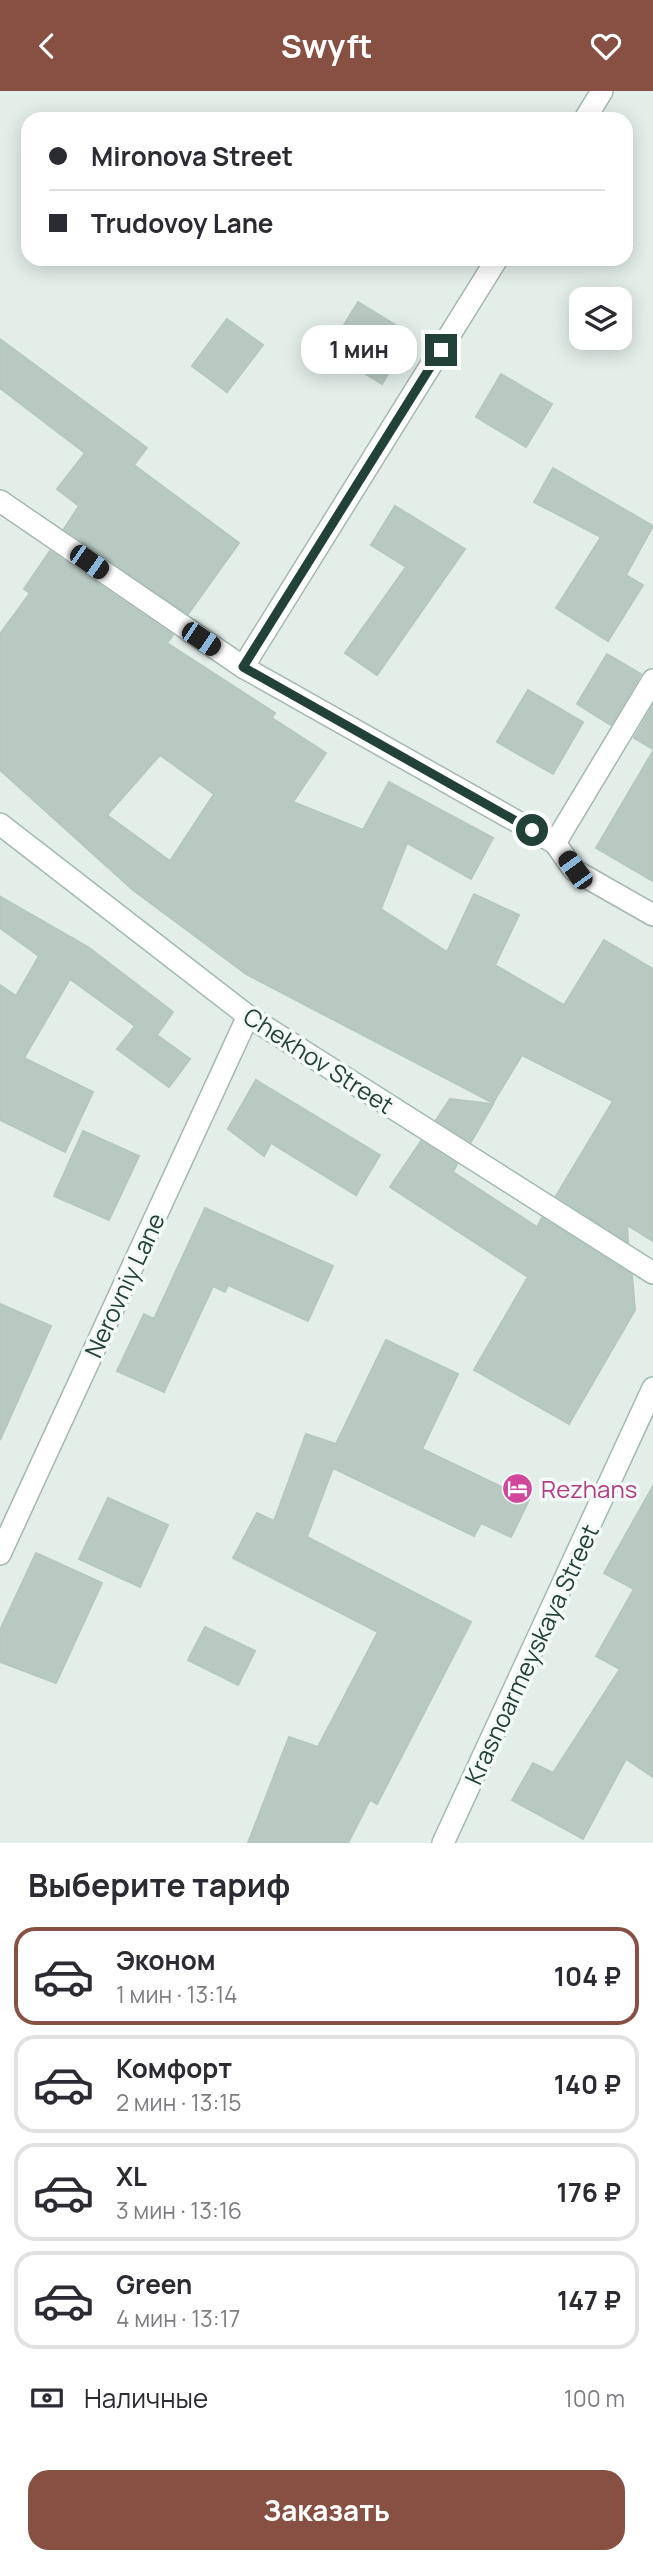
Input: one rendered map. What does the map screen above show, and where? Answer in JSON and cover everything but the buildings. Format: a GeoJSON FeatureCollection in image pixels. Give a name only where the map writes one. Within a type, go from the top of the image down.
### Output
{"type":"FeatureCollection","features":[{"type":"Feature","properties":{"kind":"street"},"geometry":{"type":"LineString","coordinates":[[589,112],[602,91]]}},
{"type":"Feature","properties":{"kind":"street"},"geometry":{"type":"LineString","coordinates":[[243,667],[493,266]]}},
{"type":"Feature","properties":{"kind":"street"},"geometry":{"type":"LineString","coordinates":[[0,501],[243,667],[555,843],[575,870],[653,915]]}},
{"type":"Feature","properties":{"kind":"street"},"geometry":{"type":"LineString","coordinates":[[555,843],[653,681]]}},
{"type":"Feature","properties":{"kind":"street","name":"Chekhov Street"},"geometry":{"type":"LineString","coordinates":[[0,824],[248,1016],[653,1273]]}},
{"type":"Feature","properties":{"kind":"street","name":"Nerovniy Lane"},"geometry":{"type":"LineString","coordinates":[[0,1554],[248,1016]]}},
{"type":"Feature","properties":{"kind":"street","name":"Krasnoarmeyskaya Street"},"geometry":{"type":"LineString","coordinates":[[443,1843],[653,1388]]}},
{"type":"Feature","properties":{"kind":"place","name":"Rezhans"},"geometry":{"type":"Point","coordinates":[518,1488]}},
{"type":"Feature","properties":{"kind":"route"},"geometry":{"type":"LineString","coordinates":[[441,350],[243,667],[532,830]]}}]}
